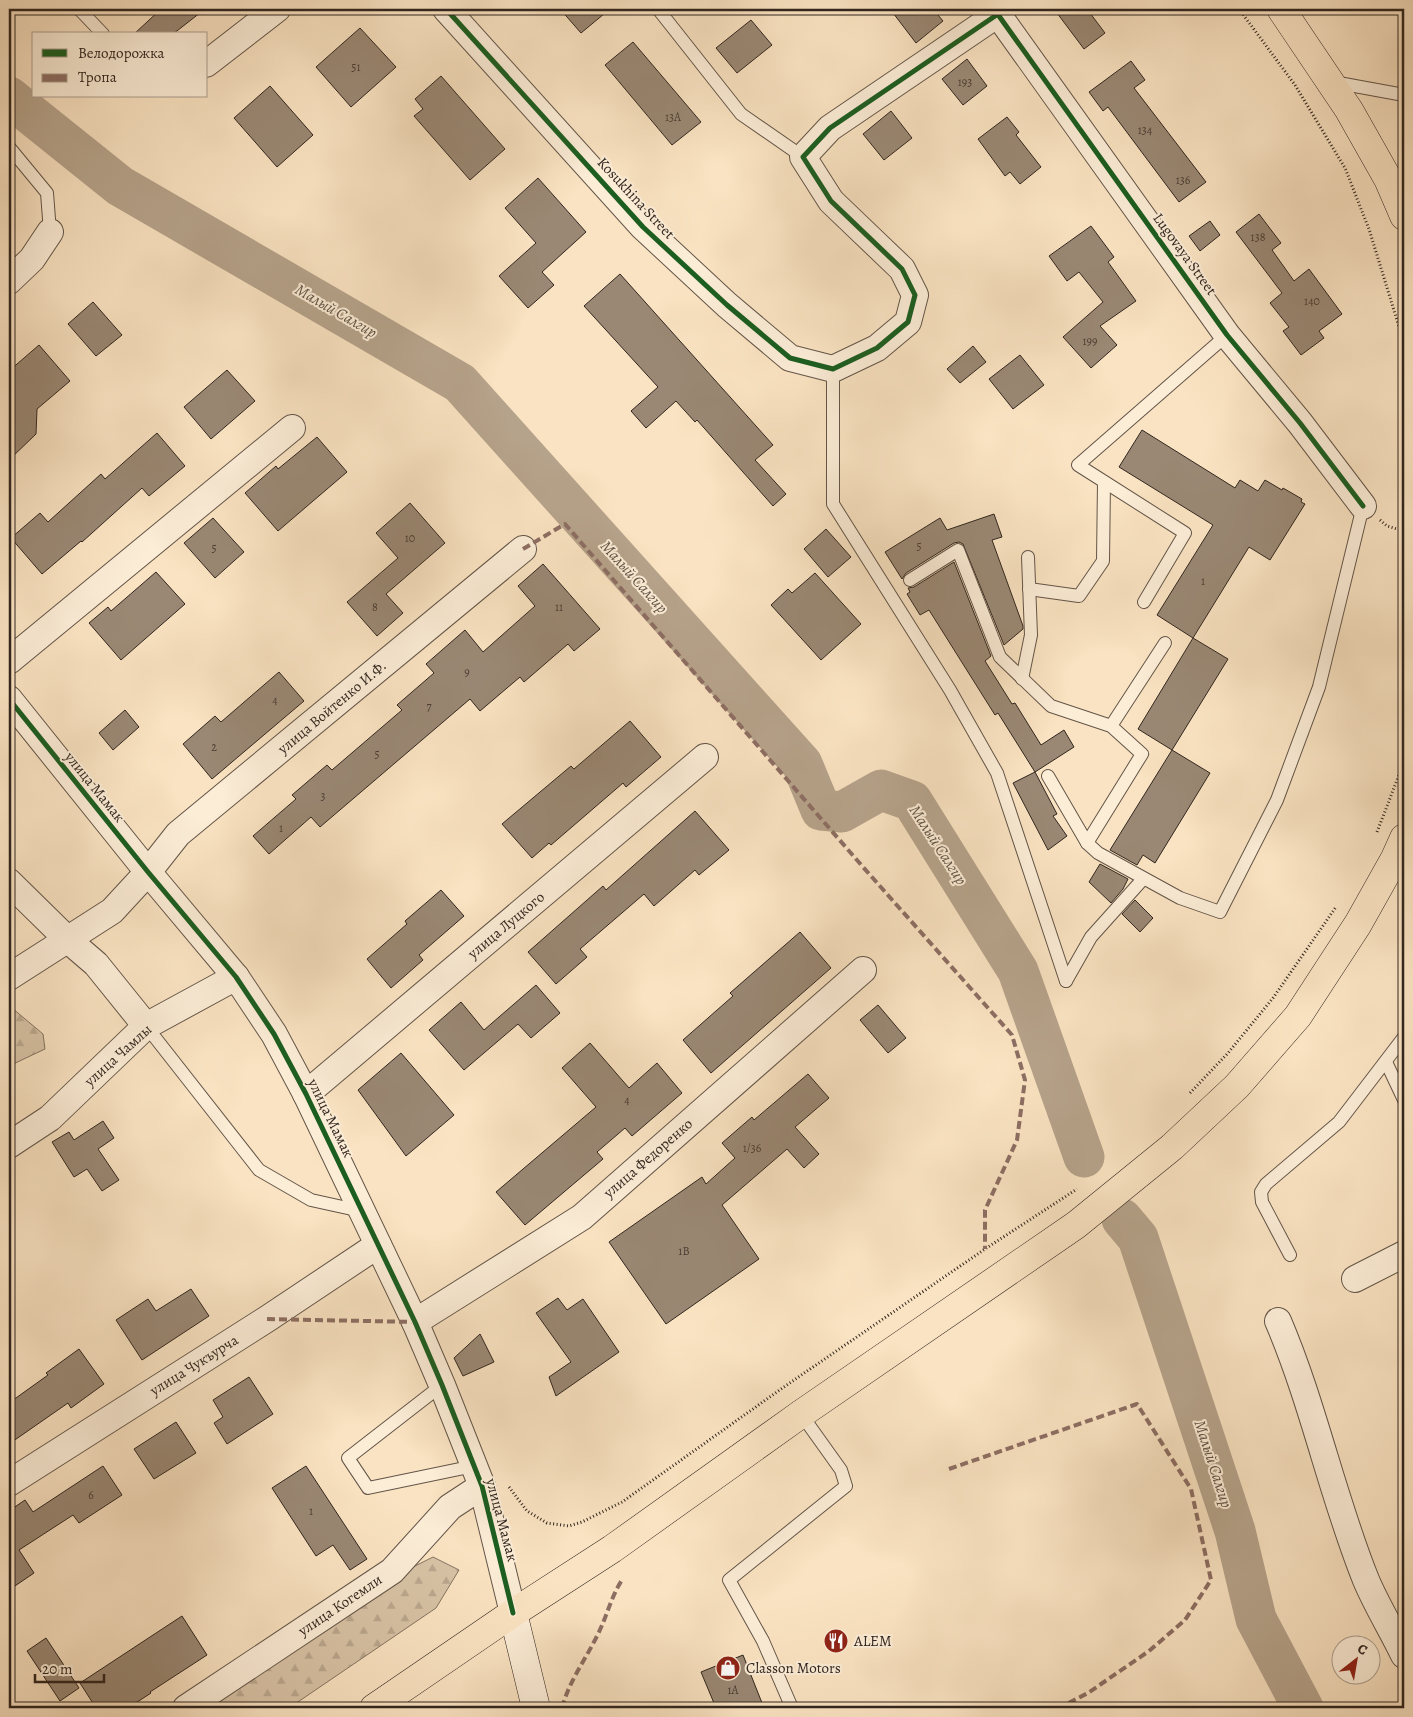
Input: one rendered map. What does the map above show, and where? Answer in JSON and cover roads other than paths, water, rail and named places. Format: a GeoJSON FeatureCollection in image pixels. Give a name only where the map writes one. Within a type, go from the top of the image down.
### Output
{"type":"FeatureCollection","features":[{"type":"Feature","properties":{"kind":"main road"},"geometry":{"type":"LineString","coordinates":[[1281,9],[1331,82],[1371,147],[1404,216]]}},
{"type":"Feature","properties":{"kind":"main road"},"geometry":{"type":"LineString","coordinates":[[374,1708],[512,1613],[612,1549],[801,1414],[1076,1225],[1172,1148],[1231,1092],[1298,1016],[1358,924],[1404,838]]}},
{"type":"Feature","properties":{"kind":"main road"},"geometry":{"type":"LineString","coordinates":[[512,1613],[536,1708]]}},
{"type":"Feature","properties":{"kind":"street"},"geometry":{"type":"LineString","coordinates":[[208,62],[277,9]]}},
{"type":"Feature","properties":{"kind":"street","name":"Kosukhina Street"},"geometry":{"type":"LineString","coordinates":[[446,9],[643,227],[727,305],[790,358],[833,369]]}},
{"type":"Feature","properties":{"kind":"street"},"geometry":{"type":"LineString","coordinates":[[833,369],[877,348],[908,322],[915,295],[902,269],[831,201],[803,157],[830,128],[996,12]]}},
{"type":"Feature","properties":{"kind":"street","name":"Lugovaya Street"},"geometry":{"type":"LineString","coordinates":[[996,12],[1227,335],[1300,422],[1363,506]]}},
{"type":"Feature","properties":{"kind":"street"},"geometry":{"type":"LineString","coordinates":[[9,281],[32,259],[50,232]]}},
{"type":"Feature","properties":{"kind":"street"},"geometry":{"type":"LineString","coordinates":[[9,661],[292,428]]}},
{"type":"Feature","properties":{"kind":"street","name":"улица Войтенко И.Ф."},"geometry":{"type":"LineString","coordinates":[[9,977],[112,911],[148,872],[178,834],[523,549]]}},
{"type":"Feature","properties":{"kind":"street","name":"улица Мамак"},"geometry":{"type":"LineString","coordinates":[[9,700],[148,872],[236,976],[274,1034],[306,1094],[415,1322],[442,1385],[478,1476],[512,1613]]}},
{"type":"Feature","properties":{"kind":"street","name":"улица Луцкого"},"geometry":{"type":"LineString","coordinates":[[306,1094],[706,757]]}},
{"type":"Feature","properties":{"kind":"street"},"geometry":{"type":"LineString","coordinates":[[9,882],[68,940],[96,964],[146,1026]]}},
{"type":"Feature","properties":{"kind":"street","name":"улица Федоренко"},"geometry":{"type":"LineString","coordinates":[[415,1322],[582,1216],[863,970]]}},
{"type":"Feature","properties":{"kind":"street","name":"улица Чамлы"},"geometry":{"type":"LineString","coordinates":[[9,1144],[50,1118],[146,1026],[236,976]]}},
{"type":"Feature","properties":{"kind":"street","name":"улица Чукъурча"},"geometry":{"type":"LineString","coordinates":[[9,1483],[267,1319],[378,1245]]}},
{"type":"Feature","properties":{"kind":"street"},"geometry":{"type":"LineString","coordinates":[[1355,1279],[1404,1254]]}},
{"type":"Feature","properties":{"kind":"street"},"geometry":{"type":"LineString","coordinates":[[1278,1322],[1295,1361],[1340,1504],[1367,1581],[1396,1619],[1404,1655]]}},
{"type":"Feature","properties":{"kind":"street","name":"улица Когемли"},"geometry":{"type":"LineString","coordinates":[[186,1708],[392,1571],[478,1476]]}},
{"type":"Feature","properties":{"kind":"lane"},"geometry":{"type":"LineString","coordinates":[[79,9],[101,32]]}},
{"type":"Feature","properties":{"kind":"lane"},"geometry":{"type":"LineString","coordinates":[[658,9],[741,114],[803,157]]}},
{"type":"Feature","properties":{"kind":"lane"},"geometry":{"type":"LineString","coordinates":[[1331,82],[1404,95]]}},
{"type":"Feature","properties":{"kind":"lane"},"geometry":{"type":"LineString","coordinates":[[9,147],[47,193],[50,232]]}},
{"type":"Feature","properties":{"kind":"lane"},"geometry":{"type":"LineString","coordinates":[[1144,602],[1185,533],[1078,465],[1227,335]]}},
{"type":"Feature","properties":{"kind":"lane"},"geometry":{"type":"LineString","coordinates":[[833,369],[833,504],[950,690],[997,774],[1066,981],[1091,936],[1143,878]]}},
{"type":"Feature","properties":{"kind":"lane"},"geometry":{"type":"LineString","coordinates":[[1029,588],[1079,596],[1102,561],[1104,482]]}},
{"type":"Feature","properties":{"kind":"lane"},"geometry":{"type":"LineString","coordinates":[[1048,776],[1087,843],[1098,853],[1180,898],[1220,912],[1277,800],[1319,687],[1363,506]]}},
{"type":"Feature","properties":{"kind":"lane"},"geometry":{"type":"LineString","coordinates":[[910,580],[958,550],[1000,658],[1050,706],[1111,726],[1142,754],[1087,843]]}},
{"type":"Feature","properties":{"kind":"lane"},"geometry":{"type":"LineString","coordinates":[[1022,679],[1031,635],[1028,557]]}},
{"type":"Feature","properties":{"kind":"lane"},"geometry":{"type":"LineString","coordinates":[[1111,726],[1165,643]]}},
{"type":"Feature","properties":{"kind":"lane"},"geometry":{"type":"LineString","coordinates":[[146,1026],[259,1170],[311,1200],[361,1211]]}},
{"type":"Feature","properties":{"kind":"lane"},"geometry":{"type":"LineString","coordinates":[[1290,1255],[1262,1202],[1262,1192],[1266,1184],[1338,1122],[1404,1037]]}},
{"type":"Feature","properties":{"kind":"lane"},"geometry":{"type":"LineString","coordinates":[[1386,1062],[1404,1100]]}},
{"type":"Feature","properties":{"kind":"lane"},"geometry":{"type":"LineString","coordinates":[[442,1385],[348,1458],[368,1488],[478,1476]]}},
{"type":"Feature","properties":{"kind":"lane"},"geometry":{"type":"LineString","coordinates":[[792,1708],[763,1641],[729,1580],[846,1486],[841,1470],[801,1414]]}},
{"type":"Feature","properties":{"kind":"waterway","name":"Малый Салгир"},"geometry":{"type":"LineString","coordinates":[[9,97],[120,186],[460,383],[802,764],[821,810],[842,812],[881,790],[912,801],[1018,971],[1084,1157]]}},
{"type":"Feature","properties":{"kind":"waterway","name":"Малый Салгир"},"geometry":{"type":"LineString","coordinates":[[1122,1219],[1138,1238],[1235,1531],[1256,1619],[1303,1708]]}},
{"type":"Feature","properties":{"kind":"place","name":"ALEM"},"geometry":{"type":"Point","coordinates":[836,1641]}},
{"type":"Feature","properties":{"kind":"place","name":"Classon Motors"},"geometry":{"type":"Point","coordinates":[728,1668]}}]}
